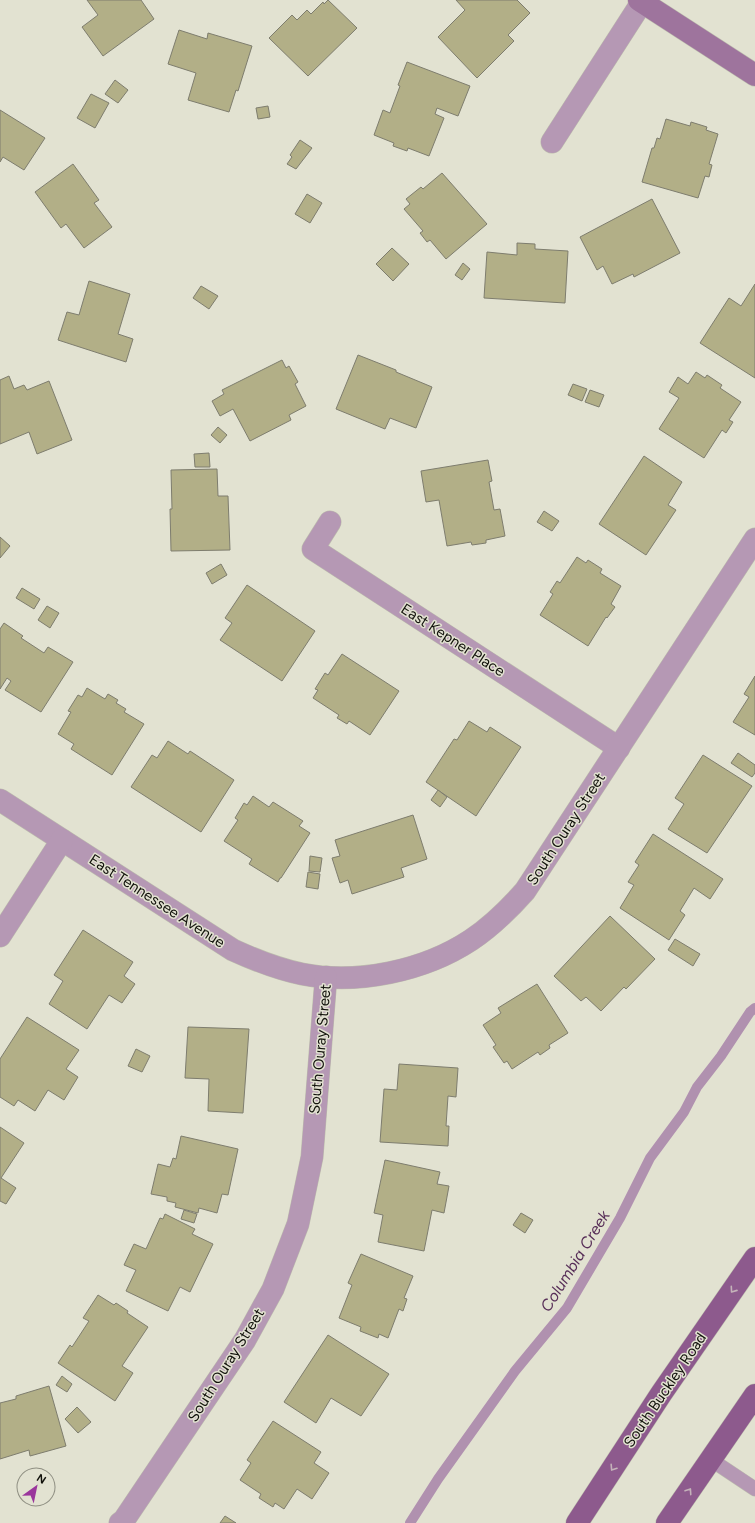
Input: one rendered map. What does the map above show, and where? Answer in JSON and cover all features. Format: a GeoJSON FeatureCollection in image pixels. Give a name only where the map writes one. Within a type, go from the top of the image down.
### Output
{"type":"FeatureCollection","features":[{"type":"Feature","properties":{"kind":"main road","name":"South Buckley Road"},"geometry":{"type":"LineString","coordinates":[[577,1523],[661,1394],[755,1258]]}},
{"type":"Feature","properties":{"kind":"main road"},"geometry":{"type":"LineString","coordinates":[[667,1523],[755,1395]]}},
{"type":"Feature","properties":{"kind":"street"},"geometry":{"type":"LineString","coordinates":[[552,142],[640,1],[755,75]]}},
{"type":"Feature","properties":{"kind":"street","name":"East Kepner Place"},"geometry":{"type":"LineString","coordinates":[[330,522],[313,549],[620,748]]}},
{"type":"Feature","properties":{"kind":"street","name":"South Ouray Street"},"geometry":{"type":"LineString","coordinates":[[120,1523],[124,1520],[245,1340],[273,1289],[295,1232],[312,1157],[326,977],[344,978],[392,973],[439,958],[471,940],[500,917],[526,891],[755,539]]}},
{"type":"Feature","properties":{"kind":"street","name":"East Tennessee Avenue"},"geometry":{"type":"LineString","coordinates":[[0,800],[233,950],[266,965],[302,974],[326,977]]}},
{"type":"Feature","properties":{"kind":"street"},"geometry":{"type":"LineString","coordinates":[[0,936],[62,840]]}},
{"type":"Feature","properties":{"kind":"lane"},"geometry":{"type":"LineString","coordinates":[[710,1459],[755,1489]]}},
{"type":"Feature","properties":{"kind":"building"},"geometry":{"type":"Polygon","coordinates":[[[87,0],[141,0],[154,19],[103,56],[82,27],[98,15],[87,0]]]}},
{"type":"Feature","properties":{"kind":"building"},"geometry":{"type":"Polygon","coordinates":[[[328,0],[357,28],[308,76],[269,38],[292,15],[297,20],[307,10],[311,14],[323,2],[324,4],[328,0]]]}},
{"type":"Feature","properties":{"kind":"building"},"geometry":{"type":"Polygon","coordinates":[[[456,0],[517,0],[530,13],[508,35],[514,41],[477,78],[438,37],[465,10],[456,0]]]}},
{"type":"Feature","properties":{"kind":"building"},"geometry":{"type":"Polygon","coordinates":[[[179,30],[207,39],[208,33],[252,46],[238,91],[236,90],[229,112],[188,100],[196,73],[168,64],[179,30]]]}},
{"type":"Feature","properties":{"kind":"building"},"geometry":{"type":"Polygon","coordinates":[[[407,62],[470,86],[458,116],[437,108],[435,114],[444,118],[429,156],[408,148],[407,151],[393,146],[394,143],[374,135],[383,110],[390,113],[400,86],[398,85],[407,62]]]}},
{"type":"Feature","properties":{"kind":"building"},"geometry":{"type":"Polygon","coordinates":[[[115,80],[128,90],[118,103],[105,94],[115,80]]]}},
{"type":"Feature","properties":{"kind":"building"},"geometry":{"type":"Polygon","coordinates":[[[91,94],[109,103],[95,128],[77,118],[91,94]]]}},
{"type":"Feature","properties":{"kind":"building"},"geometry":{"type":"Polygon","coordinates":[[[268,106],[270,117],[258,119],[256,108],[268,106]]]}},
{"type":"Feature","properties":{"kind":"building"},"geometry":{"type":"Polygon","coordinates":[[[0,110],[45,138],[24,170],[3,157],[0,162],[0,110]]]}},
{"type":"Feature","properties":{"kind":"building"},"geometry":{"type":"Polygon","coordinates":[[[666,119],[690,126],[691,122],[707,127],[706,130],[718,134],[709,164],[712,165],[709,177],[705,176],[698,198],[642,182],[652,148],[654,148],[657,138],[660,139],[666,119]]]}},
{"type":"Feature","properties":{"kind":"building"},"geometry":{"type":"Polygon","coordinates":[[[300,140],[312,148],[296,169],[287,164],[292,157],[290,155],[300,140]]]}},
{"type":"Feature","properties":{"kind":"building"},"geometry":{"type":"Polygon","coordinates":[[[73,164],[99,200],[94,203],[112,227],[84,248],[66,224],[61,228],[35,192],[73,164]]]}},
{"type":"Feature","properties":{"kind":"building"},"geometry":{"type":"Polygon","coordinates":[[[442,173],[487,224],[446,259],[430,240],[427,242],[420,233],[423,231],[404,209],[410,204],[406,199],[421,187],[423,189],[442,173]]]}},
{"type":"Feature","properties":{"kind":"building"},"geometry":{"type":"Polygon","coordinates":[[[307,194],[322,203],[310,223],[295,214],[307,194]]]}},
{"type":"Feature","properties":{"kind":"building"},"geometry":{"type":"Polygon","coordinates":[[[652,199],[680,253],[634,277],[633,274],[612,284],[603,266],[597,270],[580,237],[652,199]]]}},
{"type":"Feature","properties":{"kind":"building"},"geometry":{"type":"Polygon","coordinates":[[[517,243],[535,244],[535,249],[568,251],[565,303],[484,298],[487,252],[517,255],[517,243]]]}},
{"type":"Feature","properties":{"kind":"building"},"geometry":{"type":"Polygon","coordinates":[[[392,248],[409,264],[393,281],[376,264],[392,248]]]}},
{"type":"Feature","properties":{"kind":"building"},"geometry":{"type":"Polygon","coordinates":[[[463,263],[470,269],[462,280],[455,275],[463,263]]]}},
{"type":"Feature","properties":{"kind":"building"},"geometry":{"type":"Polygon","coordinates":[[[89,281],[130,294],[118,334],[133,339],[126,362],[58,340],[67,312],[79,315],[89,281]]]}},
{"type":"Feature","properties":{"kind":"building"},"geometry":{"type":"Polygon","coordinates":[[[755,284],[755,378],[700,343],[729,298],[741,306],[755,284]]]}},
{"type":"Feature","properties":{"kind":"building"},"geometry":{"type":"Polygon","coordinates":[[[201,286],[218,296],[209,309],[193,298],[201,286]]]}},
{"type":"Feature","properties":{"kind":"building"},"geometry":{"type":"Polygon","coordinates":[[[358,355],[396,370],[396,372],[432,387],[416,428],[390,418],[385,429],[336,409],[358,355]]]}},
{"type":"Feature","properties":{"kind":"building"},"geometry":{"type":"Polygon","coordinates":[[[282,360],[286,368],[289,366],[298,382],[295,384],[306,406],[289,415],[291,420],[250,441],[233,409],[220,416],[212,401],[224,394],[222,390],[282,360]]]}},
{"type":"Feature","properties":{"kind":"building"},"geometry":{"type":"Polygon","coordinates":[[[696,372],[705,378],[707,375],[722,385],[720,388],[741,402],[729,420],[733,422],[726,433],[722,430],[704,458],[659,429],[679,398],[669,392],[678,377],[688,384],[696,372]]]}},
{"type":"Feature","properties":{"kind":"building"},"geometry":{"type":"Polygon","coordinates":[[[9,376],[14,389],[24,385],[27,390],[49,381],[72,440],[37,454],[29,432],[0,444],[0,380],[9,376]]]}},
{"type":"Feature","properties":{"kind":"building"},"geometry":{"type":"Polygon","coordinates":[[[573,384],[587,389],[582,401],[568,395],[573,384]]]}},
{"type":"Feature","properties":{"kind":"building"},"geometry":{"type":"Polygon","coordinates":[[[590,390],[604,395],[599,407],[585,402],[590,390]]]}},
{"type":"Feature","properties":{"kind":"building"},"geometry":{"type":"Polygon","coordinates":[[[218,427],[227,435],[220,443],[211,435],[218,427]]]}},
{"type":"Feature","properties":{"kind":"building"},"geometry":{"type":"Polygon","coordinates":[[[209,453],[210,467],[195,467],[194,454],[209,453]]]}},
{"type":"Feature","properties":{"kind":"building"},"geometry":{"type":"Polygon","coordinates":[[[644,456],[682,482],[668,505],[676,510],[646,555],[599,524],[644,456]]]}},
{"type":"Feature","properties":{"kind":"building"},"geometry":{"type":"Polygon","coordinates":[[[488,460],[492,481],[489,482],[494,510],[500,509],[505,536],[486,540],[486,543],[472,545],[471,542],[447,546],[439,500],[426,502],[421,471],[488,460]]]}},
{"type":"Feature","properties":{"kind":"building"},"geometry":{"type":"Polygon","coordinates":[[[217,469],[218,496],[228,496],[230,550],[171,551],[171,470],[217,469]]]}},
{"type":"Feature","properties":{"kind":"building"},"geometry":{"type":"Polygon","coordinates":[[[544,511],[559,521],[552,531],[537,522],[544,511]]]}},
{"type":"Feature","properties":{"kind":"building"},"geometry":{"type":"Polygon","coordinates":[[[0,537],[10,546],[0,558],[0,537]]]}},
{"type":"Feature","properties":{"kind":"building"},"geometry":{"type":"Polygon","coordinates":[[[577,557],[586,563],[588,560],[602,569],[600,573],[621,586],[611,604],[615,607],[607,618],[606,617],[588,646],[540,615],[553,594],[550,592],[557,581],[560,583],[577,557]]]}},
{"type":"Feature","properties":{"kind":"building"},"geometry":{"type":"Polygon","coordinates":[[[221,564],[227,575],[212,584],[206,573],[221,564]]]}},
{"type":"Feature","properties":{"kind":"building"},"geometry":{"type":"Polygon","coordinates":[[[247,585],[315,631],[282,681],[220,640],[232,623],[225,618],[247,585]]]}},
{"type":"Feature","properties":{"kind":"building"},"geometry":{"type":"Polygon","coordinates":[[[22,588],[40,599],[34,609],[16,598],[22,588]]]}},
{"type":"Feature","properties":{"kind":"building"},"geometry":{"type":"Polygon","coordinates":[[[47,606],[59,613],[50,628],[38,620],[47,606]]]}},
{"type":"Feature","properties":{"kind":"building"},"geometry":{"type":"Polygon","coordinates":[[[4,623],[23,636],[21,638],[44,653],[48,647],[73,662],[41,712],[5,690],[11,681],[7,678],[0,689],[0,629],[4,623]]]}},
{"type":"Feature","properties":{"kind":"building"},"geometry":{"type":"Polygon","coordinates":[[[342,654],[399,691],[370,735],[349,721],[347,724],[337,718],[339,715],[313,698],[318,690],[315,689],[325,673],[328,675],[342,654]]]}},
{"type":"Feature","properties":{"kind":"building"},"geometry":{"type":"Polygon","coordinates":[[[755,676],[755,735],[733,722],[749,697],[744,694],[755,676]]]}},
{"type":"Feature","properties":{"kind":"building"},"geometry":{"type":"Polygon","coordinates":[[[87,688],[105,699],[108,694],[118,700],[116,703],[126,709],[124,712],[144,724],[112,775],[71,749],[74,744],[58,734],[71,712],[68,711],[78,695],[82,697],[87,688]]]}},
{"type":"Feature","properties":{"kind":"building"},"geometry":{"type":"Polygon","coordinates":[[[469,721],[487,732],[490,727],[521,747],[476,816],[426,782],[454,739],[457,740],[469,721]]]}},
{"type":"Feature","properties":{"kind":"building"},"geometry":{"type":"Polygon","coordinates":[[[168,741],[188,754],[190,751],[234,780],[201,832],[131,787],[152,755],[157,758],[168,741]]]}},
{"type":"Feature","properties":{"kind":"building"},"geometry":{"type":"Polygon","coordinates":[[[738,753],[755,765],[755,773],[752,777],[731,763],[738,753]]]}},
{"type":"Feature","properties":{"kind":"building"},"geometry":{"type":"Polygon","coordinates":[[[703,755],[752,786],[707,853],[668,829],[684,804],[675,798],[703,755]]]}},
{"type":"Feature","properties":{"kind":"building"},"geometry":{"type":"Polygon","coordinates":[[[438,790],[447,797],[440,807],[431,800],[438,790]]]}},
{"type":"Feature","properties":{"kind":"building"},"geometry":{"type":"Polygon","coordinates":[[[253,796],[269,807],[273,802],[303,821],[299,826],[310,833],[278,882],[249,864],[252,859],[224,841],[238,820],[235,818],[244,803],[247,805],[253,796]]]}},
{"type":"Feature","properties":{"kind":"building"},"geometry":{"type":"Polygon","coordinates":[[[413,815],[427,859],[401,868],[404,877],[352,894],[348,880],[340,883],[332,858],[340,856],[335,840],[413,815]]]}},
{"type":"Feature","properties":{"kind":"building"},"geometry":{"type":"Polygon","coordinates":[[[653,834],[723,879],[710,899],[694,888],[680,911],[685,915],[669,940],[620,908],[634,885],[628,882],[639,865],[635,862],[653,834]]]}},
{"type":"Feature","properties":{"kind":"building"},"geometry":{"type":"Polygon","coordinates":[[[310,856],[322,858],[320,872],[309,871],[310,856]]]}},
{"type":"Feature","properties":{"kind":"building"},"geometry":{"type":"Polygon","coordinates":[[[308,872],[320,874],[318,889],[306,887],[308,872]]]}},
{"type":"Feature","properties":{"kind":"building"},"geometry":{"type":"Polygon","coordinates":[[[610,916],[655,959],[626,989],[624,987],[601,1011],[586,997],[581,1001],[554,976],[610,916]]]}},
{"type":"Feature","properties":{"kind":"building"},"geometry":{"type":"Polygon","coordinates":[[[83,930],[133,962],[124,976],[135,984],[122,1003],[109,995],[87,1029],[49,1004],[63,981],[54,975],[83,930]]]}},
{"type":"Feature","properties":{"kind":"building"},"geometry":{"type":"Polygon","coordinates":[[[675,939],[700,954],[693,966],[668,950],[675,939]]]}},
{"type":"Feature","properties":{"kind":"building"},"geometry":{"type":"Polygon","coordinates":[[[537,984],[568,1033],[549,1045],[550,1048],[540,1055],[538,1052],[512,1069],[507,1061],[504,1063],[493,1047],[496,1045],[483,1025],[501,1013],[498,1008],[537,984]]]}},
{"type":"Feature","properties":{"kind":"building"},"geometry":{"type":"Polygon","coordinates":[[[27,1017],[79,1050],[66,1069],[78,1077],[64,1100],[48,1090],[35,1111],[18,1100],[14,1106],[0,1097],[0,1059],[27,1017]]]}},
{"type":"Feature","properties":{"kind":"building"},"geometry":{"type":"Polygon","coordinates":[[[188,1027],[249,1029],[243,1113],[208,1111],[209,1079],[185,1078],[188,1027]]]}},
{"type":"Feature","properties":{"kind":"building"},"geometry":{"type":"Polygon","coordinates":[[[136,1049],[150,1056],[142,1072],[128,1066],[136,1049]]]}},
{"type":"Feature","properties":{"kind":"building"},"geometry":{"type":"Polygon","coordinates":[[[399,1064],[458,1068],[456,1097],[448,1096],[446,1126],[449,1126],[448,1146],[380,1142],[384,1089],[397,1090],[399,1064]]]}},
{"type":"Feature","properties":{"kind":"building"},"geometry":{"type":"Polygon","coordinates":[[[0,1127],[24,1143],[1,1178],[16,1188],[6,1204],[0,1201],[0,1127]]]}},
{"type":"Feature","properties":{"kind":"building"},"geometry":{"type":"Polygon","coordinates":[[[181,1136],[238,1149],[228,1195],[222,1194],[217,1213],[199,1208],[198,1213],[175,1207],[176,1203],[167,1201],[167,1197],[151,1194],[158,1164],[170,1167],[173,1158],[176,1159],[181,1136]]]}},
{"type":"Feature","properties":{"kind":"building"},"geometry":{"type":"Polygon","coordinates":[[[385,1160],[440,1172],[437,1184],[449,1186],[444,1213],[432,1210],[424,1251],[378,1242],[383,1215],[374,1213],[385,1160]]]}},
{"type":"Feature","properties":{"kind":"building"},"geometry":{"type":"Polygon","coordinates":[[[184,1210],[197,1214],[194,1223],[181,1219],[184,1210]]]}},
{"type":"Feature","properties":{"kind":"building"},"geometry":{"type":"Polygon","coordinates":[[[521,1213],[533,1220],[525,1233],[513,1225],[521,1213]]]}},
{"type":"Feature","properties":{"kind":"building"},"geometry":{"type":"Polygon","coordinates":[[[165,1214],[195,1229],[192,1234],[213,1244],[190,1292],[180,1287],[168,1311],[126,1291],[136,1270],[124,1265],[134,1244],[146,1249],[160,1218],[163,1219],[165,1214]]]}},
{"type":"Feature","properties":{"kind":"building"},"geometry":{"type":"Polygon","coordinates":[[[361,1254],[413,1276],[404,1298],[407,1299],[403,1311],[399,1309],[388,1338],[379,1334],[378,1338],[360,1331],[361,1327],[339,1318],[352,1285],[348,1283],[361,1254]]]}},
{"type":"Feature","properties":{"kind":"building"},"geometry":{"type":"Polygon","coordinates":[[[98,1295],[114,1305],[116,1303],[128,1311],[127,1313],[148,1327],[122,1366],[133,1373],[115,1401],[58,1363],[70,1345],[72,1347],[89,1321],[83,1318],[98,1295]]]}},
{"type":"Feature","properties":{"kind":"building"},"geometry":{"type":"Polygon","coordinates":[[[328,1335],[389,1374],[361,1416],[331,1398],[316,1423],[284,1402],[328,1335]]]}},
{"type":"Feature","properties":{"kind":"building"},"geometry":{"type":"Polygon","coordinates":[[[62,1376],[72,1384],[67,1392],[56,1385],[62,1376]]]}},
{"type":"Feature","properties":{"kind":"building"},"geometry":{"type":"Polygon","coordinates":[[[49,1386],[66,1446],[30,1456],[29,1450],[0,1459],[0,1403],[16,1399],[16,1396],[49,1386]]]}},
{"type":"Feature","properties":{"kind":"building"},"geometry":{"type":"Polygon","coordinates":[[[77,1407],[91,1422],[78,1433],[65,1419],[77,1407]]]}},
{"type":"Feature","properties":{"kind":"building"},"geometry":{"type":"Polygon","coordinates":[[[273,1421],[321,1452],[314,1463],[329,1473],[312,1499],[297,1489],[284,1509],[275,1503],[273,1507],[259,1498],[261,1494],[240,1480],[251,1463],[247,1460],[273,1421]]]}},
{"type":"Feature","properties":{"kind":"building"},"geometry":{"type":"Polygon","coordinates":[[[225,1516],[236,1523],[220,1523],[225,1516]]]}},
{"type":"Feature","properties":{"kind":"waterway","name":"Columbia Creek"},"geometry":{"type":"LineString","coordinates":[[410,1523],[438,1479],[515,1371],[567,1308],[620,1218],[650,1158],[684,1112],[697,1087],[721,1056],[750,1012],[755,1008]]}}]}
